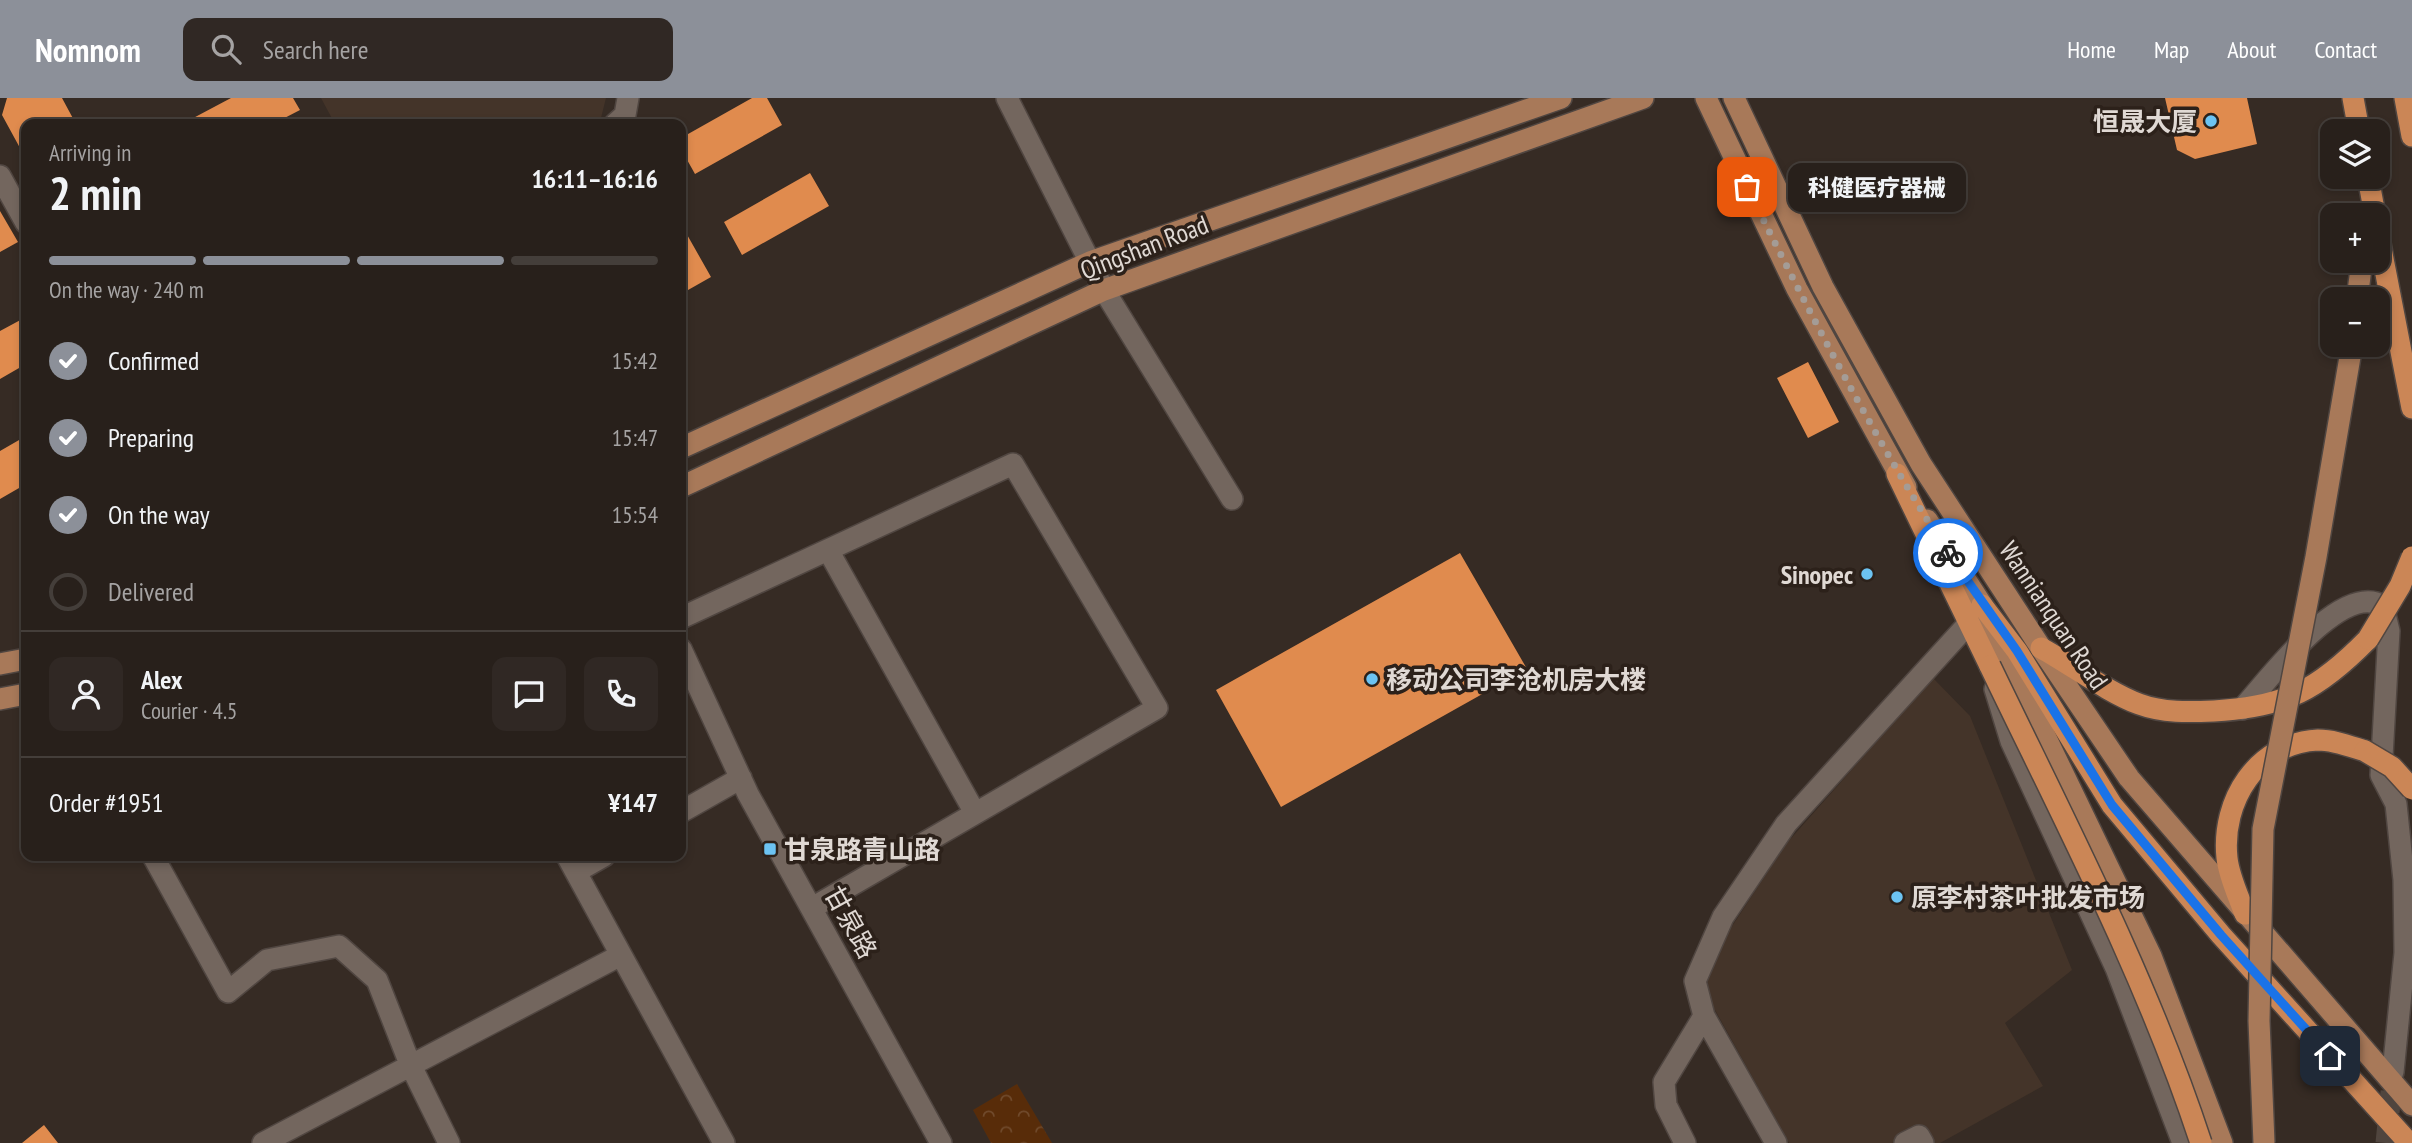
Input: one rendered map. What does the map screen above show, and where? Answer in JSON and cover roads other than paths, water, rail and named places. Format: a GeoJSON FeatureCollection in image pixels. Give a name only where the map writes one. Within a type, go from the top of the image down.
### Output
{"type":"FeatureCollection","features":[{"type":"Feature","properties":{"kind":"highway"},"geometry":{"type":"LineString","coordinates":[[2353,98],[2357,119]]}},
{"type":"Feature","properties":{"kind":"highway"},"geometry":{"type":"LineString","coordinates":[[2405,98],[2412,135]]}},
{"type":"Feature","properties":{"kind":"highway"},"geometry":{"type":"LineString","coordinates":[[2386,273],[2412,408]]}},
{"type":"Feature","properties":{"kind":"highway"},"geometry":{"type":"LineString","coordinates":[[1897,474],[2099,892],[2150,1007],[2201,1143]]}},
{"type":"Feature","properties":{"kind":"highway"},"geometry":{"type":"LineString","coordinates":[[2041,648],[2138,704],[2191,712],[2273,705],[2302,694],[2342,666],[2368,639],[2400,586],[2412,557]]}},
{"type":"Feature","properties":{"kind":"highway"},"geometry":{"type":"LineString","coordinates":[[1982,605],[2017,651],[2112,805],[2221,935],[2409,1143]]}},
{"type":"Feature","properties":{"kind":"highway"},"geometry":{"type":"LineString","coordinates":[[2245,915],[2227,860],[2233,805],[2249,774],[2273,754],[2302,742],[2329,741],[2365,751],[2392,767],[2412,789]]}},
{"type":"Feature","properties":{"kind":"main road","name":"Qingshan Road"},"geometry":{"type":"LineString","coordinates":[[686,446],[1090,262],[1561,98]]}},
{"type":"Feature","properties":{"kind":"main road","name":"Qingshan Road"},"geometry":{"type":"LineString","coordinates":[[686,485],[1104,290],[1643,98]]}},
{"type":"Feature","properties":{"kind":"main road","name":"Wannianquan Road"},"geometry":{"type":"LineString","coordinates":[[1706,98],[1797,289],[1897,474],[1982,605],[2034,710],[2151,956],[2222,1143]]}},
{"type":"Feature","properties":{"kind":"main road","name":"Wannianquan Road"},"geometry":{"type":"LineString","coordinates":[[1734,98],[1823,287],[1921,464],[2041,648],[2129,778],[2412,1105]]}},
{"type":"Feature","properties":{"kind":"main road"},"geometry":{"type":"LineString","coordinates":[[2264,1143],[2259,1021],[2263,829],[2316,557],[2349,357]]}},
{"type":"Feature","properties":{"kind":"main road"},"geometry":{"type":"LineString","coordinates":[[0,664],[21,660]]}},
{"type":"Feature","properties":{"kind":"main road"},"geometry":{"type":"LineString","coordinates":[[0,699],[21,695]]}},
{"type":"Feature","properties":{"kind":"street"},"geometry":{"type":"LineString","coordinates":[[621,119],[625,115],[628,98]]}},
{"type":"Feature","properties":{"kind":"street"},"geometry":{"type":"LineString","coordinates":[[1007,98],[1104,290],[1232,499]]}},
{"type":"Feature","properties":{"kind":"street"},"geometry":{"type":"LineString","coordinates":[[0,176],[21,214]]}},
{"type":"Feature","properties":{"kind":"street"},"geometry":{"type":"LineString","coordinates":[[686,616],[1013,464],[1157,708],[812,908]]}},
{"type":"Feature","properties":{"kind":"street"},"geometry":{"type":"LineString","coordinates":[[828,550],[975,813]]}},
{"type":"Feature","properties":{"kind":"street"},"geometry":{"type":"LineString","coordinates":[[2242,709],[2324,621],[2341,608],[2367,601],[2383,606],[2389,631],[2381,775],[2396,804],[2404,880],[2405,953],[2393,1072]]}},
{"type":"Feature","properties":{"kind":"street"},"geometry":{"type":"LineString","coordinates":[[1776,1143],[1704,1016],[1695,981],[1723,917],[1786,824],[1969,623]]}},
{"type":"Feature","properties":{"kind":"street","name":"甘泉路"},"geometry":{"type":"LineString","coordinates":[[686,660],[741,778],[941,1143]]}},
{"type":"Feature","properties":{"kind":"street"},"geometry":{"type":"LineString","coordinates":[[1990,666],[2011,741],[2116,968],[2183,1143]]}},
{"type":"Feature","properties":{"kind":"street"},"geometry":{"type":"LineString","coordinates":[[686,809],[741,778]]}},
{"type":"Feature","properties":{"kind":"street"},"geometry":{"type":"LineString","coordinates":[[156,861],[228,992],[267,960],[339,946],[377,980],[410,1063],[449,1143]]}},
{"type":"Feature","properties":{"kind":"street"},"geometry":{"type":"LineString","coordinates":[[571,864],[724,1143]]}},
{"type":"Feature","properties":{"kind":"street"},"geometry":{"type":"LineString","coordinates":[[263,1143],[410,1063],[621,955]]}},
{"type":"Feature","properties":{"kind":"street"},"geometry":{"type":"LineString","coordinates":[[1685,1143],[1666,1105],[1664,1083],[1704,1016]]}},
{"type":"Feature","properties":{"kind":"street"},"geometry":{"type":"LineString","coordinates":[[1905,1143],[1919,1136],[1923,1143]]}},
{"type":"Feature","properties":{"kind":"tunnel"},"geometry":{"type":"LineString","coordinates":[[2386,1143],[2393,1072]]}},
{"type":"Feature","properties":{"kind":"place","name":"恒晟大厦"},"geometry":{"type":"Point","coordinates":[2211,121]}},
{"type":"Feature","properties":{"kind":"place","name":"科健医疗器械"},"geometry":{"type":"Point","coordinates":[1747,187]}},
{"type":"Feature","properties":{"kind":"place","name":"Sinopec"},"geometry":{"type":"Point","coordinates":[1867,574]}},
{"type":"Feature","properties":{"kind":"place","name":"移动公司李沧机房大楼"},"geometry":{"type":"Point","coordinates":[1372,679]}},
{"type":"Feature","properties":{"kind":"place","name":"甘泉路青山路"},"geometry":{"type":"Point","coordinates":[770,849]}},
{"type":"Feature","properties":{"kind":"place","name":"原李村茶叶批发市场"},"geometry":{"type":"Point","coordinates":[1897,897]}}]}
